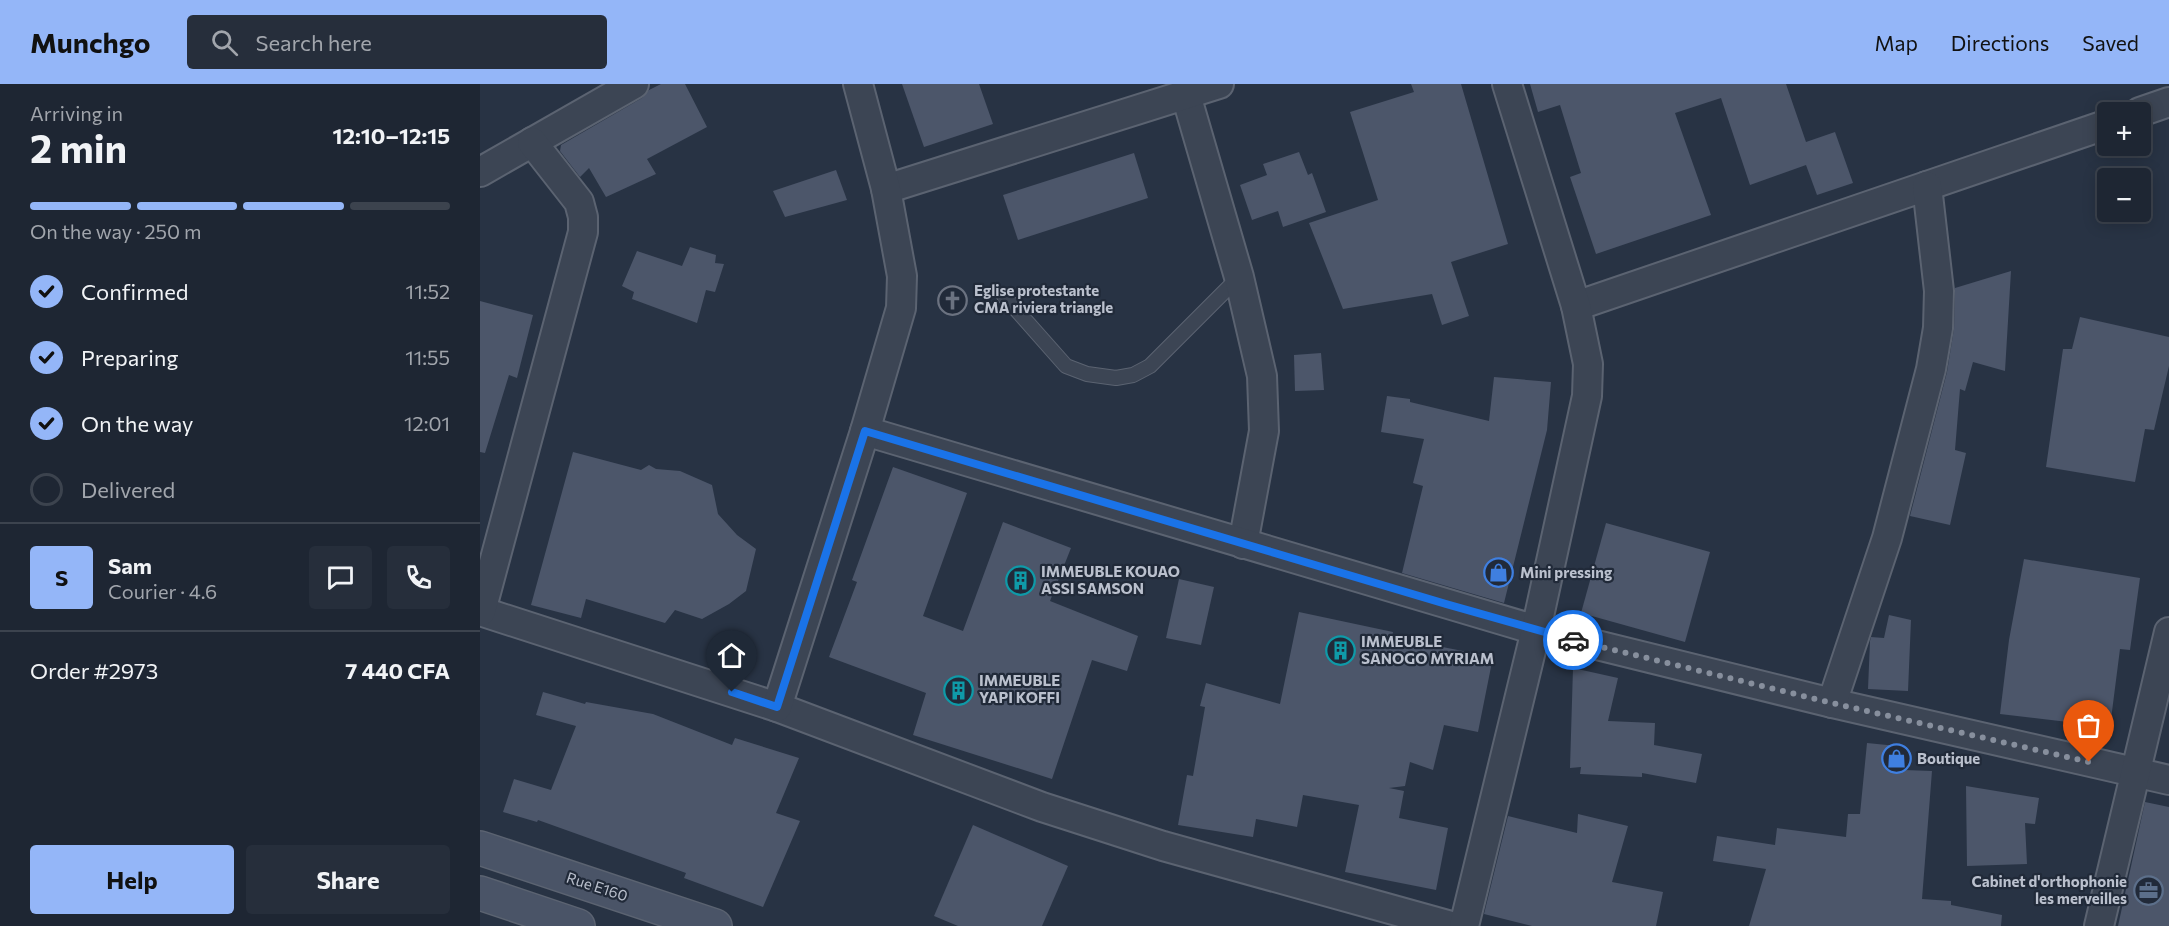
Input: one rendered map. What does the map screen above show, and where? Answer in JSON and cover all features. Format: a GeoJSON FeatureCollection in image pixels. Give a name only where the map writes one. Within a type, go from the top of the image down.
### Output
{"type":"FeatureCollection","features":[{"type":"Feature","properties":{"kind":"street"},"geometry":{"type":"LineString","coordinates":[[480,172],[634,84]]}},
{"type":"Feature","properties":{"kind":"street"},"geometry":{"type":"LineString","coordinates":[[777,707],[865,431],[901,308],[902,276],[885,189],[858,84]]}},
{"type":"Feature","properties":{"kind":"street"},"geometry":{"type":"LineString","coordinates":[[885,189],[1219,84]]}},
{"type":"Feature","properties":{"kind":"street"},"geometry":{"type":"LineString","coordinates":[[1464,926],[1536,630],[1587,396],[1588,364],[1576,306],[1507,84]]}},
{"type":"Feature","properties":{"kind":"street"},"geometry":{"type":"LineString","coordinates":[[1186,95],[1239,277],[1262,376],[1264,430],[1243,544]]}},
{"type":"Feature","properties":{"kind":"street"},"geometry":{"type":"LineString","coordinates":[[2151,108],[2169,102]]}},
{"type":"Feature","properties":{"kind":"street"},"geometry":{"type":"LineString","coordinates":[[1576,306],[2097,128]]}},
{"type":"Feature","properties":{"kind":"street"},"geometry":{"type":"LineString","coordinates":[[532,142],[579,202],[583,217],[583,232],[481,611],[777,707],[1064,814],[1163,846],[1451,926]]}},
{"type":"Feature","properties":{"kind":"street"},"geometry":{"type":"LineString","coordinates":[[1832,703],[1887,538],[1935,349],[1939,291],[1927,186]]}},
{"type":"Feature","properties":{"kind":"street"},"geometry":{"type":"LineString","coordinates":[[865,431],[1536,630],[1832,703],[2169,780]]}},
{"type":"Feature","properties":{"kind":"street"},"geometry":{"type":"LineString","coordinates":[[2099,926],[2169,632]]}},
{"type":"Feature","properties":{"kind":"street","name":"Rue E160"},"geometry":{"type":"LineString","coordinates":[[480,848],[715,926]]}},
{"type":"Feature","properties":{"kind":"street"},"geometry":{"type":"LineString","coordinates":[[480,893],[578,926]]}},
{"type":"Feature","properties":{"kind":"lane"},"geometry":{"type":"LineString","coordinates":[[1004,296],[1066,366],[1087,374],[1116,378],[1133,375],[1150,366],[1239,277]]}},
{"type":"Feature","properties":{"kind":"building"},"geometry":{"type":"Polygon","coordinates":[[[661,84],[685,84],[707,127],[647,159],[656,174],[606,197],[589,168],[580,177],[560,151],[561,145],[642,98],[649,90],[661,84]]]}},
{"type":"Feature","properties":{"kind":"building"},"geometry":{"type":"Polygon","coordinates":[[[902,84],[979,84],[993,124],[924,147],[902,84]]]}},
{"type":"Feature","properties":{"kind":"building"},"geometry":{"type":"Polygon","coordinates":[[[1411,84],[1461,84],[1508,244],[1451,262],[1469,316],[1442,325],[1432,294],[1343,309],[1309,223],[1378,200],[1350,112],[1414,92],[1411,84]]]}},
{"type":"Feature","properties":{"kind":"building"},"geometry":{"type":"Polygon","coordinates":[[[1530,84],[1786,84],[1806,142],[1835,132],[1853,183],[1817,195],[1806,165],[1750,185],[1721,98],[1675,113],[1711,215],[1596,254],[1570,177],[1581,173],[1560,105],[1538,112],[1530,84]]]}},
{"type":"Feature","properties":{"kind":"building"},"geometry":{"type":"Polygon","coordinates":[[[1299,152],[1308,175],[1312,173],[1326,212],[1283,227],[1278,211],[1252,220],[1240,185],[1267,175],[1263,164],[1299,152]]]}},
{"type":"Feature","properties":{"kind":"building"},"geometry":{"type":"Polygon","coordinates":[[[1134,153],[1148,198],[1018,240],[1003,195],[1134,153]]]}},
{"type":"Feature","properties":{"kind":"building"},"geometry":{"type":"Polygon","coordinates":[[[836,170],[847,200],[785,217],[773,191],[836,170]]]}},
{"type":"Feature","properties":{"kind":"building"},"geometry":{"type":"Polygon","coordinates":[[[690,247],[716,255],[715,263],[724,264],[715,292],[706,290],[697,323],[632,299],[634,292],[622,286],[637,251],[682,266],[690,247]]]}},
{"type":"Feature","properties":{"kind":"building"},"geometry":{"type":"Polygon","coordinates":[[[2011,271],[2005,371],[1973,362],[1965,391],[1960,389],[1955,450],[1966,453],[1950,525],[1910,516],[1947,372],[1954,329],[1955,288],[2011,271]]]}},
{"type":"Feature","properties":{"kind":"building"},"geometry":{"type":"Polygon","coordinates":[[[480,301],[533,315],[517,378],[509,375],[485,453],[480,452],[480,301]]]}},
{"type":"Feature","properties":{"kind":"building"},"geometry":{"type":"Polygon","coordinates":[[[2080,317],[2169,337],[2169,366],[2154,430],[2145,429],[2135,482],[2046,467],[2063,349],[2072,349],[2080,317]]]}},
{"type":"Feature","properties":{"kind":"building"},"geometry":{"type":"Polygon","coordinates":[[[1321,353],[1324,390],[1295,391],[1294,355],[1321,353]]]}},
{"type":"Feature","properties":{"kind":"building"},"geometry":{"type":"Polygon","coordinates":[[[1494,377],[1551,382],[1547,430],[1504,603],[1402,573],[1423,486],[1413,483],[1424,439],[1381,432],[1387,396],[1410,399],[1410,402],[1489,421],[1494,377]]]}},
{"type":"Feature","properties":{"kind":"building"},"geometry":{"type":"Polygon","coordinates":[[[573,452],[641,470],[649,465],[656,469],[680,471],[712,485],[718,514],[737,535],[756,549],[746,591],[729,604],[702,619],[675,610],[665,623],[586,599],[581,618],[531,605],[573,452]]]}},
{"type":"Feature","properties":{"kind":"building"},"geometry":{"type":"Polygon","coordinates":[[[893,467],[967,493],[923,616],[963,631],[1003,522],[1071,548],[1050,601],[1138,636],[1127,671],[1092,660],[1052,779],[913,735],[926,693],[829,657],[857,582],[852,580],[893,467]]]}},
{"type":"Feature","properties":{"kind":"building"},"geometry":{"type":"Polygon","coordinates":[[[1606,523],[1710,552],[1685,642],[1581,613],[1606,523]]]}},
{"type":"Feature","properties":{"kind":"building"},"geometry":{"type":"Polygon","coordinates":[[[2024,559],[2140,578],[2130,650],[2120,649],[2110,727],[2000,714],[2009,640],[2024,559]]]}},
{"type":"Feature","properties":{"kind":"building"},"geometry":{"type":"Polygon","coordinates":[[[1179,579],[1214,587],[1201,645],[1166,638],[1179,579]]]}},
{"type":"Feature","properties":{"kind":"building"},"geometry":{"type":"Polygon","coordinates":[[[1299,612],[1393,632],[1392,637],[1493,657],[1478,732],[1444,725],[1433,770],[1410,762],[1405,786],[1389,788],[1404,791],[1399,818],[1448,828],[1436,890],[1345,872],[1359,805],[1303,795],[1297,827],[1256,819],[1253,837],[1178,825],[1187,775],[1193,776],[1205,707],[1200,706],[1206,683],[1280,704],[1299,612]]]}},
{"type":"Feature","properties":{"kind":"building"},"geometry":{"type":"Polygon","coordinates":[[[1889,615],[1911,620],[1908,691],[1868,689],[1871,637],[1884,638],[1889,615]]]}},
{"type":"Feature","properties":{"kind":"building"},"geometry":{"type":"Polygon","coordinates":[[[1573,668],[1618,678],[1608,721],[1655,723],[1654,745],[1702,754],[1696,783],[1642,773],[1642,777],[1580,774],[1581,767],[1570,768],[1573,668]]]}},
{"type":"Feature","properties":{"kind":"building"},"geometry":{"type":"Polygon","coordinates":[[[543,692],[585,704],[586,702],[653,714],[732,745],[735,738],[799,758],[776,813],[800,821],[763,907],[684,878],[686,873],[538,820],[537,822],[503,812],[514,779],[551,790],[576,726],[536,715],[543,692]]]}},
{"type":"Feature","properties":{"kind":"building"},"geometry":{"type":"Polygon","coordinates":[[[1867,743],[1907,747],[1904,770],[1932,771],[1922,899],[1951,901],[1951,905],[2002,915],[2001,926],[1749,926],[1766,869],[1713,861],[1717,836],[1775,845],[1777,828],[1846,837],[1848,814],[1860,814],[1867,743]]]}},
{"type":"Feature","properties":{"kind":"building"},"geometry":{"type":"Polygon","coordinates":[[[1966,786],[2039,798],[2035,824],[2025,823],[2027,864],[1967,866],[1966,786]]]}},
{"type":"Feature","properties":{"kind":"building"},"geometry":{"type":"Polygon","coordinates":[[[2145,802],[2169,807],[2169,926],[2118,926],[2145,802]]]}},
{"type":"Feature","properties":{"kind":"building"},"geometry":{"type":"Polygon","coordinates":[[[1578,814],[1628,826],[1612,882],[1663,892],[1656,926],[1532,926],[1484,914],[1508,816],[1577,833],[1578,814]]]}},
{"type":"Feature","properties":{"kind":"building"},"geometry":{"type":"Polygon","coordinates":[[[973,825],[1068,866],[1042,926],[958,926],[934,916],[973,825]]]}},
{"type":"Feature","properties":{"kind":"way so far"},"geometry":{"type":"LineString","coordinates":[[1573,640],[2089,762]]}},
{"type":"Feature","properties":{"kind":"place","name":"Eglise protestante CMA riviera triangle"},"geometry":{"type":"Point","coordinates":[953,300]}},
{"type":"Feature","properties":{"kind":"place","name":"Mini pressing"},"geometry":{"type":"Point","coordinates":[1499,573]}},
{"type":"Feature","properties":{"kind":"place","name":"IMMEUBLE KOUAO ASSI SAMSON"},"geometry":{"type":"Point","coordinates":[1020,581]}},
{"type":"Feature","properties":{"kind":"place","name":"IMMEUBLE SANOGO MYRIAM"},"geometry":{"type":"Point","coordinates":[1340,651]}},
{"type":"Feature","properties":{"kind":"place","name":"IMMEUBLE YAPI KOFFI"},"geometry":{"type":"Point","coordinates":[958,690]}},
{"type":"Feature","properties":{"kind":"place","name":"Boutique"},"geometry":{"type":"Point","coordinates":[1896,759]}},
{"type":"Feature","properties":{"kind":"place","name":"Cabinet d'orthophonie les merveilles"},"geometry":{"type":"Point","coordinates":[2148,891]}},
{"type":"Feature","properties":{"kind":"route"},"geometry":{"type":"LineString","coordinates":[[732,692],[777,707],[865,431],[1573,640]]}}]}
